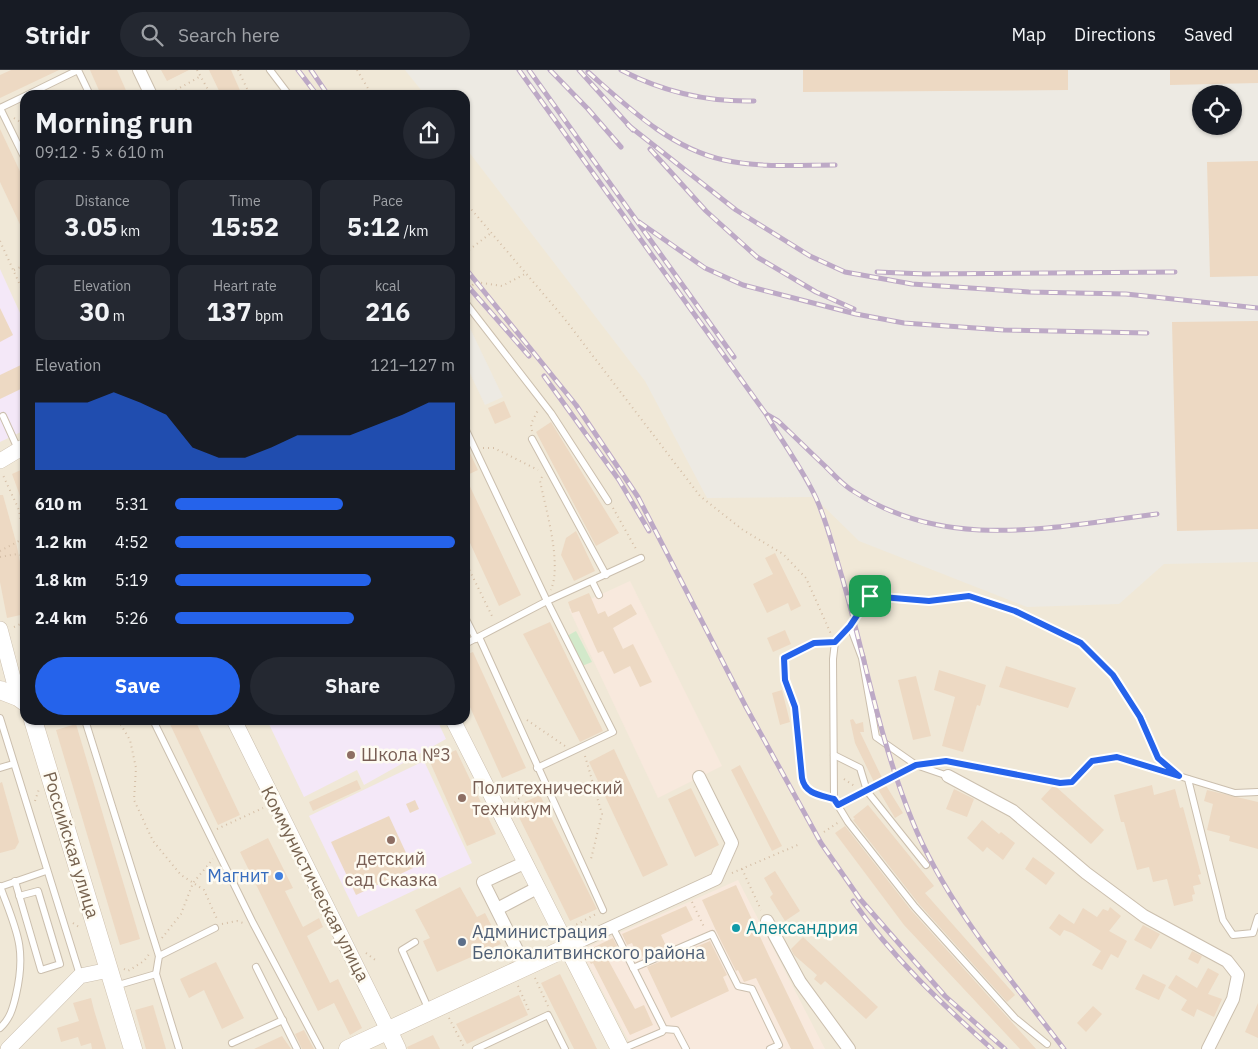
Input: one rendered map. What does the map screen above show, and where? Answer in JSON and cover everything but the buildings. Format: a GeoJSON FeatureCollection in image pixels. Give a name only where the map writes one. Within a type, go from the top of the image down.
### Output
{"type":"FeatureCollection","features":[{"type":"Feature","properties":{"kind":"main road"},"geometry":{"type":"LineString","coordinates":[[0,690],[20,699]]}},
{"type":"Feature","properties":{"kind":"main road","name":"Российская улица"},"geometry":{"type":"LineString","coordinates":[[35,725],[115,974],[133,1049]]}},
{"type":"Feature","properties":{"kind":"main road"},"geometry":{"type":"LineString","coordinates":[[348,1049],[429,1011],[530,973],[568,947],[621,1049]]}},
{"type":"Feature","properties":{"kind":"main road","name":"Коммунистическая улица"},"geometry":{"type":"LineString","coordinates":[[388,1030],[397,1049]]}},
{"type":"Feature","properties":{"kind":"street"},"geometry":{"type":"LineString","coordinates":[[139,70],[149,90]]}},
{"type":"Feature","properties":{"kind":"street"},"geometry":{"type":"LineString","coordinates":[[5,629],[20,692]]}},
{"type":"Feature","properties":{"kind":"street","name":"Коммунистическая улица"},"geometry":{"type":"LineString","coordinates":[[236,725],[388,1030]]}},
{"type":"Feature","properties":{"kind":"street"},"geometry":{"type":"LineString","coordinates":[[455,725],[568,947],[716,879],[732,843],[699,777]]}},
{"type":"Feature","properties":{"kind":"street"},"geometry":{"type":"LineString","coordinates":[[948,776],[1013,810],[1086,873],[1144,916],[1227,962],[1238,975],[1235,991],[1208,1049]]}},
{"type":"Feature","properties":{"kind":"street"},"geometry":{"type":"LineString","coordinates":[[524,863],[483,882],[530,973]]}},
{"type":"Feature","properties":{"kind":"street"},"geometry":{"type":"LineString","coordinates":[[497,909],[537,888]]}},
{"type":"Feature","properties":{"kind":"street"},"geometry":{"type":"LineString","coordinates":[[766,921],[800,982],[849,1049]]}},
{"type":"Feature","properties":{"kind":"street"},"geometry":{"type":"LineString","coordinates":[[8,1049],[80,976],[115,974]]}},
{"type":"Feature","properties":{"kind":"lane"},"geometry":{"type":"LineString","coordinates":[[38,90],[78,70],[88,90]]}},
{"type":"Feature","properties":{"kind":"lane"},"geometry":{"type":"LineString","coordinates":[[270,70],[285,90]]}},
{"type":"Feature","properties":{"kind":"lane"},"geometry":{"type":"LineString","coordinates":[[20,99],[0,108],[20,149]]}},
{"type":"Feature","properties":{"kind":"lane"},"geometry":{"type":"LineString","coordinates":[[470,308],[542,401],[608,501]]}},
{"type":"Feature","properties":{"kind":"lane"},"geometry":{"type":"LineString","coordinates":[[4,416],[13,453]]}},
{"type":"Feature","properties":{"kind":"lane"},"geometry":{"type":"LineString","coordinates":[[470,439],[547,601],[613,732],[536,768]]}},
{"type":"Feature","properties":{"kind":"lane"},"geometry":{"type":"LineString","coordinates":[[532,439],[606,575]]}},
{"type":"Feature","properties":{"kind":"lane"},"geometry":{"type":"LineString","coordinates":[[470,642],[547,601],[641,558]]}},
{"type":"Feature","properties":{"kind":"lane"},"geometry":{"type":"LineString","coordinates":[[592,581],[599,595]]}},
{"type":"Feature","properties":{"kind":"lane"},"geometry":{"type":"LineString","coordinates":[[1047,1044],[1015,1018],[915,907],[845,818],[836,802],[833,659],[835,642],[850,626],[870,596],[929,601],[969,596],[1015,611],[1081,643],[1113,675],[1140,717],[1158,758],[1179,776],[1235,793],[1258,792]]}},
{"type":"Feature","properties":{"kind":"lane"},"geometry":{"type":"LineString","coordinates":[[470,625],[603,910]]}},
{"type":"Feature","properties":{"kind":"lane"},"geometry":{"type":"LineString","coordinates":[[850,626],[862,658],[876,737],[916,765],[948,776]]}},
{"type":"Feature","properties":{"kind":"lane"},"geometry":{"type":"LineString","coordinates":[[802,778],[795,707],[785,680],[784,658],[814,643],[835,642]]}},
{"type":"Feature","properties":{"kind":"lane"},"geometry":{"type":"LineString","coordinates":[[0,718],[29,818],[80,976]]}},
{"type":"Feature","properties":{"kind":"lane"},"geometry":{"type":"LineString","coordinates":[[87,725],[156,945],[159,956],[156,974],[179,1049]]}},
{"type":"Feature","properties":{"kind":"lane"},"geometry":{"type":"LineString","coordinates":[[155,725],[253,923],[320,1049]]}},
{"type":"Feature","properties":{"kind":"lane"},"geometry":{"type":"LineString","coordinates":[[834,755],[860,768],[867,791],[926,865]]}},
{"type":"Feature","properties":{"kind":"lane"},"geometry":{"type":"LineString","coordinates":[[0,768],[13,764]]}},
{"type":"Feature","properties":{"kind":"lane"},"geometry":{"type":"LineString","coordinates":[[1188,779],[1223,920],[1233,935],[1253,933],[1258,917]]}},
{"type":"Feature","properties":{"kind":"lane"},"geometry":{"type":"LineString","coordinates":[[0,1028],[9,1020],[21,968],[20,942],[0,886],[46,870]]}},
{"type":"Feature","properties":{"kind":"lane"},"geometry":{"type":"LineString","coordinates":[[14,881],[41,970],[60,964],[38,891],[19,896]]}},
{"type":"Feature","properties":{"kind":"lane"},"geometry":{"type":"LineString","coordinates":[[612,926],[664,1029]]}},
{"type":"Feature","properties":{"kind":"lane"},"geometry":{"type":"LineString","coordinates":[[159,956],[215,928]]}},
{"type":"Feature","properties":{"kind":"lane"},"geometry":{"type":"LineString","coordinates":[[634,968],[712,934],[738,986],[752,989],[779,1045],[770,1049]]}},
{"type":"Feature","properties":{"kind":"lane"},"geometry":{"type":"LineString","coordinates":[[415,942],[402,950],[429,1011]]}},
{"type":"Feature","properties":{"kind":"lane"},"geometry":{"type":"LineString","coordinates":[[256,966],[297,1049]]}},
{"type":"Feature","properties":{"kind":"lane"},"geometry":{"type":"LineString","coordinates":[[115,974],[156,974]]}},
{"type":"Feature","properties":{"kind":"lane"},"geometry":{"type":"LineString","coordinates":[[476,1049],[548,1015],[565,1049]]}},
{"type":"Feature","properties":{"kind":"lane"},"geometry":{"type":"LineString","coordinates":[[232,1043],[283,1020]]}},
{"type":"Feature","properties":{"kind":"lane"},"geometry":{"type":"LineString","coordinates":[[621,1049],[662,1032],[664,1029],[676,1030],[686,1049]]}},
{"type":"Feature","properties":{"kind":"path"},"geometry":{"type":"LineString","coordinates":[[197,70],[208,90]]}},
{"type":"Feature","properties":{"kind":"path"},"geometry":{"type":"LineString","coordinates":[[238,70],[248,90]]}},
{"type":"Feature","properties":{"kind":"path"},"geometry":{"type":"LineString","coordinates":[[357,70],[369,90]]}},
{"type":"Feature","properties":{"kind":"path"},"geometry":{"type":"LineString","coordinates":[[176,90],[201,76]]}},
{"type":"Feature","properties":{"kind":"path"},"geometry":{"type":"LineString","coordinates":[[470,208],[564,318],[700,496],[743,530],[783,554],[806,578],[835,642]]}},
{"type":"Feature","properties":{"kind":"path"},"geometry":{"type":"LineString","coordinates":[[470,249],[491,233]]}},
{"type":"Feature","properties":{"kind":"path"},"geometry":{"type":"LineString","coordinates":[[0,241],[20,284]]}},
{"type":"Feature","properties":{"kind":"path"},"geometry":{"type":"LineString","coordinates":[[14,270],[20,267]]}},
{"type":"Feature","properties":{"kind":"path"},"geometry":{"type":"LineString","coordinates":[[470,287],[476,282],[502,286],[525,274]]}},
{"type":"Feature","properties":{"kind":"path"},"geometry":{"type":"LineString","coordinates":[[532,439],[532,424],[542,401]]}},
{"type":"Feature","properties":{"kind":"path"},"geometry":{"type":"LineString","coordinates":[[476,452],[486,447],[494,448],[543,472]]}},
{"type":"Feature","properties":{"kind":"path"},"geometry":{"type":"LineString","coordinates":[[13,453],[2,467],[2,476],[19,510],[20,516]]}},
{"type":"Feature","properties":{"kind":"path"},"geometry":{"type":"LineString","coordinates":[[540,464],[543,472],[540,481],[556,579],[547,601]]}},
{"type":"Feature","properties":{"kind":"path"},"geometry":{"type":"LineString","coordinates":[[608,501],[641,558]]}},
{"type":"Feature","properties":{"kind":"path"},"geometry":{"type":"LineString","coordinates":[[0,550],[20,539]]}},
{"type":"Feature","properties":{"kind":"path"},"geometry":{"type":"LineString","coordinates":[[0,557],[20,555]]}},
{"type":"Feature","properties":{"kind":"path"},"geometry":{"type":"LineString","coordinates":[[470,571],[497,627]]}},
{"type":"Feature","properties":{"kind":"path"},"geometry":{"type":"LineString","coordinates":[[5,629],[20,624]]}},
{"type":"Feature","properties":{"kind":"path"},"geometry":{"type":"LineString","coordinates":[[510,709],[573,751]]}},
{"type":"Feature","properties":{"kind":"path"},"geometry":{"type":"LineString","coordinates":[[121,725],[130,740],[136,768],[134,800],[153,841],[181,875],[204,890],[217,919]]}},
{"type":"Feature","properties":{"kind":"path"},"geometry":{"type":"LineString","coordinates":[[584,746],[586,762],[602,814],[590,858],[593,867]]}},
{"type":"Feature","properties":{"kind":"path"},"geometry":{"type":"LineString","coordinates":[[802,778],[808,792],[836,802],[867,791],[916,765],[946,761],[1060,783],[1072,782],[1092,761],[1117,757],[1179,776]]}},
{"type":"Feature","properties":{"kind":"path"},"geometry":{"type":"LineString","coordinates":[[834,777],[847,779],[857,788],[867,791]]}},
{"type":"Feature","properties":{"kind":"path"},"geometry":{"type":"LineString","coordinates":[[509,807],[541,778]]}},
{"type":"Feature","properties":{"kind":"path"},"geometry":{"type":"LineString","coordinates":[[29,818],[41,784]]}},
{"type":"Feature","properties":{"kind":"path"},"geometry":{"type":"LineString","coordinates":[[208,832],[267,806]]}},
{"type":"Feature","properties":{"kind":"path"},"geometry":{"type":"LineString","coordinates":[[824,832],[845,818]]}},
{"type":"Feature","properties":{"kind":"path"},"geometry":{"type":"LineString","coordinates":[[716,879],[800,844]]}},
{"type":"Feature","properties":{"kind":"path"},"geometry":{"type":"LineString","coordinates":[[115,974],[128,971],[144,961],[181,914],[192,883],[212,860],[216,847]]}},
{"type":"Feature","properties":{"kind":"path"},"geometry":{"type":"LineString","coordinates":[[742,868],[766,921]]}},
{"type":"Feature","properties":{"kind":"path"},"geometry":{"type":"LineString","coordinates":[[687,892],[704,926],[712,934]]}},
{"type":"Feature","properties":{"kind":"path"},"geometry":{"type":"LineString","coordinates":[[570,928],[603,910]]}},
{"type":"Feature","properties":{"kind":"path"},"geometry":{"type":"LineString","coordinates":[[215,928],[225,922],[253,923]]}},
{"type":"Feature","properties":{"kind":"path"},"geometry":{"type":"LineString","coordinates":[[365,953],[378,962]]}},
{"type":"Feature","properties":{"kind":"path"},"geometry":{"type":"LineString","coordinates":[[530,973],[550,1010],[548,1015]]}},
{"type":"Feature","properties":{"kind":"path"},"geometry":{"type":"LineString","coordinates":[[518,986],[535,1022]]}},
{"type":"Feature","properties":{"kind":"path"},"geometry":{"type":"LineString","coordinates":[[448,1017],[465,1049]]}},
{"type":"Feature","properties":{"kind":"shaded area"},"geometry":{"type":"Polygon","coordinates":[[[0,70],[1258,70],[1258,1049],[0,1049],[0,70]]]}},
{"type":"Feature","properties":{"kind":"shaded area"},"geometry":{"type":"Polygon","coordinates":[[[405,70],[1258,70],[1258,562],[1164,564],[1119,604],[1027,607],[859,541],[814,497],[707,498],[645,381],[470,154],[470,90],[421,90],[405,70]]]}},
{"type":"Feature","properties":{"kind":"shaded area"},"geometry":{"type":"Polygon","coordinates":[[[0,269],[20,313],[20,432],[0,442],[0,269]]]}},
{"type":"Feature","properties":{"kind":"shaded area"},"geometry":{"type":"Polygon","coordinates":[[[470,328],[503,397],[485,405],[470,374],[470,328]]]}},
{"type":"Feature","properties":{"kind":"shaded area"},"geometry":{"type":"Polygon","coordinates":[[[630,581],[722,766],[658,798],[569,609],[630,581]]]}},
{"type":"Feature","properties":{"kind":"shaded area","name":"Школа №3"},"geometry":{"type":"Polygon","coordinates":[[[269,725],[439,725],[446,739],[364,785],[357,770],[304,797],[269,725]]]}},
{"type":"Feature","properties":{"kind":"shaded area","name":"детский сад Сказка"},"geometry":{"type":"Polygon","coordinates":[[[424,761],[472,863],[358,917],[309,816],[424,761]]]}},
{"type":"Feature","properties":{"kind":"shaded area"},"geometry":{"type":"Polygon","coordinates":[[[738,880],[825,1049],[633,1049],[581,950],[738,880]]]}},
{"type":"Feature","properties":{"kind":"green space"},"geometry":{"type":"Polygon","coordinates":[[[576,631],[592,662],[582,666],[567,636],[576,631]]]}},
{"type":"Feature","properties":{"kind":"railway"},"geometry":{"type":"LineString","coordinates":[[298,70],[313,90]]}},
{"type":"Feature","properties":{"kind":"railway"},"geometry":{"type":"LineString","coordinates":[[311,70],[325,90]]}},
{"type":"Feature","properties":{"kind":"railway"},"geometry":{"type":"LineString","coordinates":[[519,70],[766,414],[778,421],[850,489],[886,509],[923,522],[961,528],[999,530],[1038,529],[1157,514]]}},
{"type":"Feature","properties":{"kind":"railway"},"geometry":{"type":"LineString","coordinates":[[529,70],[734,357]]}},
{"type":"Feature","properties":{"kind":"railway"},"geometry":{"type":"LineString","coordinates":[[550,70],[621,147]]}},
{"type":"Feature","properties":{"kind":"railway"},"geometry":{"type":"LineString","coordinates":[[579,70],[633,130]]}},
{"type":"Feature","properties":{"kind":"railway"},"geometry":{"type":"LineString","coordinates":[[621,70],[669,90],[686,94],[720,100],[754,101]]}},
{"type":"Feature","properties":{"kind":"railway"},"geometry":{"type":"LineString","coordinates":[[588,72],[651,125],[686,146],[704,154],[738,163],[779,166],[835,165]]}},
{"type":"Feature","properties":{"kind":"railway"},"geometry":{"type":"LineString","coordinates":[[628,125],[736,210],[810,256],[845,272],[912,284],[1029,292],[1126,294],[1258,308]]}},
{"type":"Feature","properties":{"kind":"railway"},"geometry":{"type":"LineString","coordinates":[[650,149],[706,211],[757,257],[816,292],[854,309]]}},
{"type":"Feature","properties":{"kind":"railway"},"geometry":{"type":"LineString","coordinates":[[639,222],[705,268],[743,285],[856,314],[904,323],[1004,330],[1147,333]]}},
{"type":"Feature","properties":{"kind":"railway"},"geometry":{"type":"LineString","coordinates":[[877,272],[925,274],[1175,272]]}},
{"type":"Feature","properties":{"kind":"railway"},"geometry":{"type":"LineString","coordinates":[[470,274],[576,405],[638,497],[746,707],[821,843],[860,899],[945,996],[1005,1049]]}},
{"type":"Feature","properties":{"kind":"railway"},"geometry":{"type":"LineString","coordinates":[[470,289],[529,356]]}},
{"type":"Feature","properties":{"kind":"railway"},"geometry":{"type":"LineString","coordinates":[[544,376],[619,480],[649,531]]}},
{"type":"Feature","properties":{"kind":"railway"},"geometry":{"type":"LineString","coordinates":[[767,416],[805,477],[824,517],[891,760],[912,820],[926,851],[942,881],[980,939],[1064,1049]]}},
{"type":"Feature","properties":{"kind":"railway"},"geometry":{"type":"LineString","coordinates":[[853,901],[900,960],[936,997],[992,1049]]}},
{"type":"Feature","properties":{"kind":"place","name":"Школа №3"},"geometry":{"type":"Point","coordinates":[351,755]}},
{"type":"Feature","properties":{"kind":"place","name":"Политехнический техникум"},"geometry":{"type":"Point","coordinates":[462,798]}},
{"type":"Feature","properties":{"kind":"place","name":"детский сад Сказка"},"geometry":{"type":"Point","coordinates":[391,840]}},
{"type":"Feature","properties":{"kind":"place","name":"Магнит"},"geometry":{"type":"Point","coordinates":[279,876]}},
{"type":"Feature","properties":{"kind":"place","name":"Александрия"},"geometry":{"type":"Point","coordinates":[736,928]}},
{"type":"Feature","properties":{"kind":"place","name":"Администрация Белокалитвинского района"},"geometry":{"type":"Point","coordinates":[462,942]}},
{"type":"Feature","properties":{"kind":"route"},"geometry":{"type":"LineString","coordinates":[[870,596],[929,601],[969,596],[1015,611],[1081,643],[1113,675],[1140,717],[1158,758],[1179,776],[1117,757],[1092,761],[1072,782],[1060,783],[946,761],[916,765],[838,805],[834,799],[808,792],[802,778],[795,707],[785,680],[784,658],[814,643],[835,642],[850,626],[870,596]]}}]}
